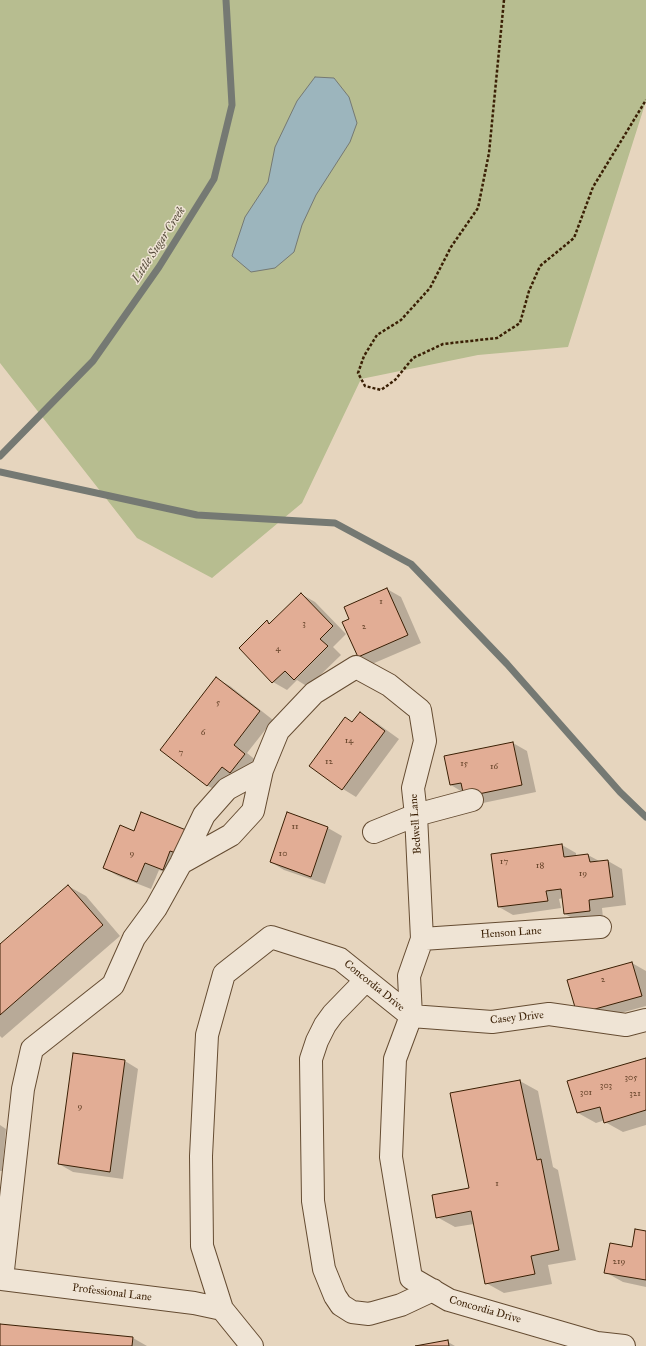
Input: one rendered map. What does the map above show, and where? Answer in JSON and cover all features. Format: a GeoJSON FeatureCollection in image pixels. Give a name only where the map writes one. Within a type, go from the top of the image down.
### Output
{"type":"FeatureCollection","features":[{"type":"Feature","properties":{"kind":"street","name":"Bedwell Lane"},"geometry":{"type":"LineString","coordinates":[[181,863],[231,835],[253,811],[262,770],[278,731],[314,693],[356,667],[389,685],[420,710],[426,741],[413,788],[416,814],[422,939],[409,976],[411,1016]]}},
{"type":"Feature","properties":{"kind":"street"},"geometry":{"type":"LineString","coordinates":[[181,863],[204,814],[227,790],[262,770]]}},
{"type":"Feature","properties":{"kind":"street"},"geometry":{"type":"LineString","coordinates":[[374,832],[416,814],[472,800]]}},
{"type":"Feature","properties":{"kind":"street","name":"Professional Lane"},"geometry":{"type":"LineString","coordinates":[[181,863],[156,908],[134,938],[113,985],[32,1049],[23,1089],[2,1279],[194,1303],[222,1309]]}},
{"type":"Feature","properties":{"kind":"street","name":"Henson Lane"},"geometry":{"type":"LineString","coordinates":[[422,939],[600,927]]}},
{"type":"Feature","properties":{"kind":"street","name":"Concordia Drive"},"geometry":{"type":"LineString","coordinates":[[252,1346],[222,1309],[202,1246],[201,1156],[207,1035],[224,974],[271,936],[340,959],[411,1016],[394,1059],[391,1157],[411,1278],[449,1300],[597,1343],[624,1346]]}},
{"type":"Feature","properties":{"kind":"street"},"geometry":{"type":"LineString","coordinates":[[366,980],[333,1014],[325,1025],[317,1041],[311,1060],[313,1201],[324,1269],[335,1296],[341,1305],[352,1312],[369,1314],[401,1305],[433,1290]]}},
{"type":"Feature","properties":{"kind":"street","name":"Casey Drive"},"geometry":{"type":"LineString","coordinates":[[411,1016],[492,1022],[549,1014],[626,1025],[646,1020]]}},
{"type":"Feature","properties":{"kind":"path"},"geometry":{"type":"LineString","coordinates":[[504,0],[489,153],[478,208],[451,247],[430,288],[401,320],[377,335],[364,356],[358,373],[365,386],[381,390],[395,380],[413,358],[443,344],[497,338],[520,323],[529,291],[540,266],[574,238],[593,187],[646,100]]}},
{"type":"Feature","properties":{"kind":"green space"},"geometry":{"type":"Polygon","coordinates":[[[0,0],[646,0],[646,101],[568,347],[478,355],[361,379],[302,503],[212,578],[137,538],[0,363],[0,0]]]}},
{"type":"Feature","properties":{"kind":"water"},"geometry":{"type":"Polygon","coordinates":[[[315,77],[334,78],[349,97],[357,123],[350,142],[316,195],[302,225],[294,252],[275,268],[251,272],[232,256],[245,217],[268,182],[275,147],[297,101],[315,77]]]}},
{"type":"Feature","properties":{"kind":"building"},"geometry":{"type":"Polygon","coordinates":[[[387,588],[408,635],[358,657],[342,622],[349,619],[344,607],[387,588]]]}},
{"type":"Feature","properties":{"kind":"building"},"geometry":{"type":"Polygon","coordinates":[[[301,593],[333,626],[320,639],[328,646],[294,680],[285,671],[272,683],[239,648],[267,620],[269,624],[301,593]]]}},
{"type":"Feature","properties":{"kind":"building"},"geometry":{"type":"Polygon","coordinates":[[[216,677],[260,711],[234,745],[245,754],[230,773],[222,767],[207,786],[160,750],[216,677]]]}},
{"type":"Feature","properties":{"kind":"building"},"geometry":{"type":"Polygon","coordinates":[[[360,712],[385,731],[342,790],[309,766],[345,717],[352,722],[360,712]]]}},
{"type":"Feature","properties":{"kind":"building"},"geometry":{"type":"Polygon","coordinates":[[[513,742],[522,785],[464,797],[461,783],[450,785],[444,756],[513,742]]]}},
{"type":"Feature","properties":{"kind":"building"},"geometry":{"type":"Polygon","coordinates":[[[141,812],[191,832],[182,855],[170,851],[163,870],[145,863],[137,882],[103,868],[120,825],[134,831],[141,812]]]}},
{"type":"Feature","properties":{"kind":"building"},"geometry":{"type":"Polygon","coordinates":[[[287,812],[328,827],[311,877],[270,862],[287,812]]]}},
{"type":"Feature","properties":{"kind":"building"},"geometry":{"type":"Polygon","coordinates":[[[562,844],[564,857],[588,854],[590,862],[608,860],[613,897],[589,900],[590,911],[564,914],[561,889],[546,891],[548,901],[498,907],[491,854],[562,844]]]}},
{"type":"Feature","properties":{"kind":"building"},"geometry":{"type":"Polygon","coordinates":[[[68,885],[103,925],[0,1015],[0,944],[68,885]]]}},
{"type":"Feature","properties":{"kind":"building"},"geometry":{"type":"Polygon","coordinates":[[[632,962],[642,996],[577,1014],[567,980],[632,962]]]}},
{"type":"Feature","properties":{"kind":"building"},"geometry":{"type":"Polygon","coordinates":[[[73,1053],[125,1060],[110,1172],[58,1164],[73,1053]]]}},
{"type":"Feature","properties":{"kind":"building"},"geometry":{"type":"Polygon","coordinates":[[[646,1058],[646,1110],[604,1123],[600,1107],[577,1113],[567,1081],[646,1058]]]}},
{"type":"Feature","properties":{"kind":"building"},"geometry":{"type":"Polygon","coordinates":[[[520,1080],[537,1160],[541,1159],[559,1250],[531,1256],[535,1274],[485,1284],[471,1211],[436,1218],[432,1195],[469,1188],[450,1093],[520,1080]]]}},
{"type":"Feature","properties":{"kind":"building"},"geometry":{"type":"Polygon","coordinates":[[[635,1229],[646,1231],[646,1280],[604,1273],[610,1243],[632,1247],[635,1229]]]}},
{"type":"Feature","properties":{"kind":"building"},"geometry":{"type":"Polygon","coordinates":[[[0,1324],[133,1337],[132,1346],[0,1346],[0,1324]]]}},
{"type":"Feature","properties":{"kind":"building"},"geometry":{"type":"Polygon","coordinates":[[[448,1340],[449,1346],[415,1346],[448,1340]]]}},
{"type":"Feature","properties":{"kind":"waterway","name":"Little Sugar Creek"},"geometry":{"type":"LineString","coordinates":[[0,456],[93,361],[159,267],[214,179],[232,105],[226,0]]}},
{"type":"Feature","properties":{"kind":"waterway"},"geometry":{"type":"LineString","coordinates":[[0,472],[197,515],[335,523],[411,564],[507,664],[620,792],[646,817]]}}]}
